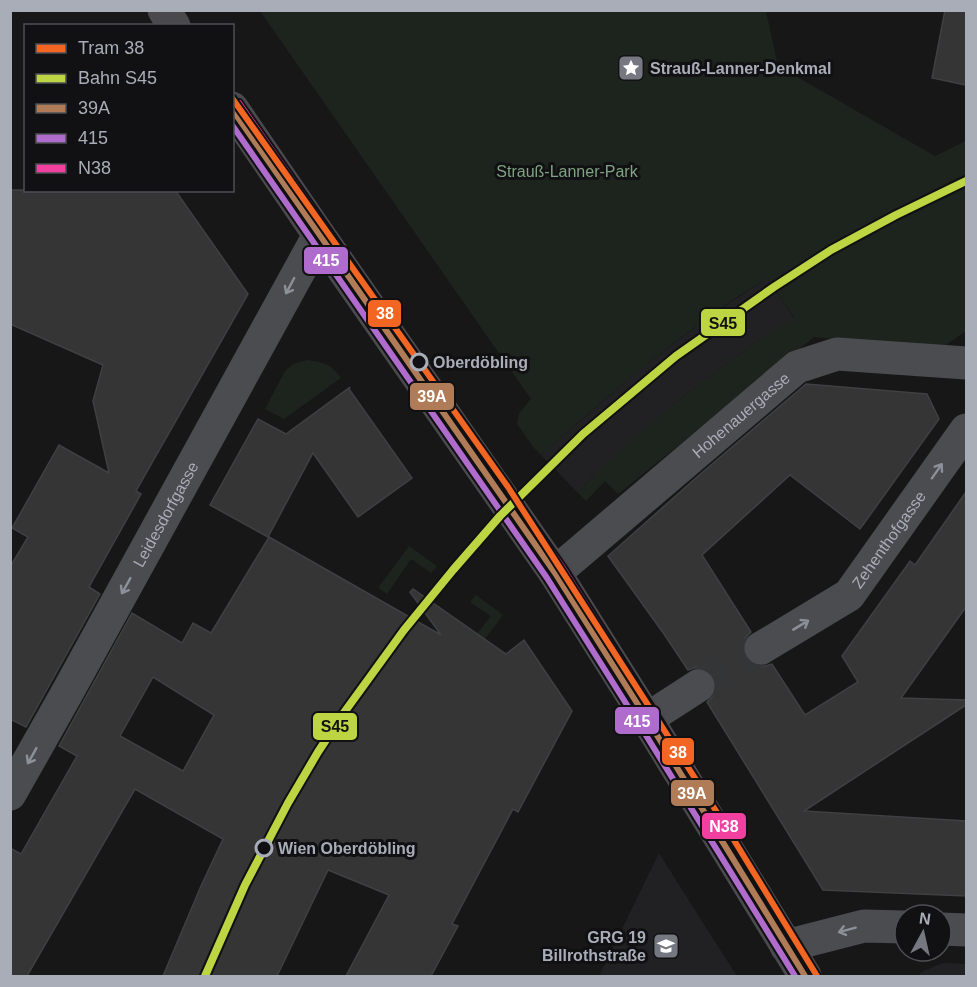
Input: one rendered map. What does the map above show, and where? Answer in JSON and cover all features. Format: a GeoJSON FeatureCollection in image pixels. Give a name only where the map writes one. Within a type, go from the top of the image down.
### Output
{"type":"FeatureCollection","features":[{"type":"Feature","properties":{"kind":"main road"},"geometry":{"type":"LineString","coordinates":[[164,10],[173,24]]}},
{"type":"Feature","properties":{"kind":"main road"},"geometry":{"type":"LineString","coordinates":[[234,111],[555,573],[805,976]]}},
{"type":"Feature","properties":{"kind":"street","name":"Leidesdorfgasse"},"geometry":{"type":"LineString","coordinates":[[10,794],[319,235]]}},
{"type":"Feature","properties":{"kind":"street","name":"Hohenauergasse"},"geometry":{"type":"LineString","coordinates":[[555,573],[797,367],[837,354],[966,363]]}},
{"type":"Feature","properties":{"kind":"street","name":"Zehenthofgasse"},"geometry":{"type":"LineString","coordinates":[[761,648],[849,595],[966,430]]}},
{"type":"Feature","properties":{"kind":"street"},"geometry":{"type":"LineString","coordinates":[[647,719],[698,686]]}},
{"type":"Feature","properties":{"kind":"street"},"geometry":{"type":"LineString","coordinates":[[786,946],[864,926],[893,927]]}},
{"type":"Feature","properties":{"kind":"shaded area"},"geometry":{"type":"Polygon","coordinates":[[[767,278],[794,318],[764,336],[670,407],[595,473],[578,493],[541,455],[637,372],[713,314],[767,278]]]}},
{"type":"Feature","properties":{"kind":"shaded area","name":"GRG 19 Billrothstraße"},"geometry":{"type":"Polygon","coordinates":[[[659,853],[698,915],[737,976],[599,976],[659,853]]]}},
{"type":"Feature","properties":{"kind":"shaded area"},"geometry":{"type":"Polygon","coordinates":[[[943,963],[966,964],[966,976],[918,976],[921,972],[943,963]]]}},
{"type":"Feature","properties":{"kind":"green space","name":"Strauß-Lanner-Park"},"geometry":{"type":"Polygon","coordinates":[[[260,11],[766,11],[778,66],[935,156],[966,141],[966,331],[943,347],[937,348],[814,337],[618,494],[605,481],[586,501],[578,493],[595,473],[650,423],[700,383],[794,317],[767,278],[719,309],[668,347],[541,455],[517,424],[519,413],[531,399],[260,11]]]}},
{"type":"Feature","properties":{"kind":"green space"},"geometry":{"type":"Polygon","coordinates":[[[307,360],[327,364],[341,378],[284,419],[265,409],[285,371],[293,364],[307,360]]]}},
{"type":"Feature","properties":{"kind":"green space"},"geometry":{"type":"Polygon","coordinates":[[[409,546],[437,566],[431,573],[411,559],[387,594],[378,588],[409,546]]]}},
{"type":"Feature","properties":{"kind":"green space"},"geometry":{"type":"Polygon","coordinates":[[[476,595],[503,615],[473,655],[465,649],[491,616],[470,602],[476,595]]]}},
{"type":"Feature","properties":{"kind":"building"},"geometry":{"type":"Polygon","coordinates":[[[945,10],[966,10],[966,85],[932,78],[945,10]]]}},
{"type":"Feature","properties":{"kind":"building"},"geometry":{"type":"Polygon","coordinates":[[[10,190],[24,190],[24,192],[176,192],[248,294],[136,491],[141,494],[89,587],[100,594],[26,727],[10,719],[10,567],[28,537],[12,528],[59,445],[109,473],[93,401],[103,365],[10,324],[10,190]]]}},
{"type":"Feature","properties":{"kind":"building"},"geometry":{"type":"Polygon","coordinates":[[[806,384],[927,394],[939,419],[860,529],[790,475],[702,555],[751,632],[744,639],[742,648],[745,658],[751,664],[761,667],[772,664],[805,715],[858,682],[842,656],[910,561],[915,565],[966,492],[966,607],[901,698],[966,700],[966,705],[804,811],[966,821],[966,896],[823,890],[707,702],[715,694],[717,686],[714,676],[706,669],[696,667],[688,670],[608,556],[806,384]]]}},
{"type":"Feature","properties":{"kind":"building"},"geometry":{"type":"Polygon","coordinates":[[[350,387],[349,389],[412,478],[358,517],[313,453],[268,537],[210,505],[258,419],[286,434],[350,387]]]}},
{"type":"Feature","properties":{"kind":"building"},"geometry":{"type":"Polygon","coordinates":[[[269,537],[441,635],[410,592],[413,589],[506,654],[524,640],[572,711],[518,812],[513,809],[452,924],[458,926],[431,976],[346,976],[389,895],[328,870],[277,976],[163,976],[223,839],[135,789],[27,976],[10,976],[10,848],[21,854],[77,756],[59,746],[132,613],[182,643],[193,623],[211,633],[269,537]],[[153,677],[120,736],[183,771],[214,715],[153,677]]]}},
{"type":"Feature","properties":{"kind":"tunnel"},"geometry":{"type":"LineString","coordinates":[[698,686],[761,648]]}},
{"type":"Feature","properties":{"kind":"tram line","name":"38"},"geometry":{"type":"LineString","coordinates":[[234,101],[508,487],[718,814],[817,976]]}},
{"type":"Feature","properties":{"kind":"rail line","name":"S45"},"geometry":{"type":"LineString","coordinates":[[205,976],[245,885],[318,752],[404,630],[500,516],[583,434],[676,356],[831,250],[966,181]]}},
{"type":"Feature","properties":{"kind":"transit line","name":"N38"},"geometry":{"type":"LineString","coordinates":[[239,103],[563,568],[813,971]]}},
{"type":"Feature","properties":{"kind":"transit line","name":"39A"},"geometry":{"type":"LineString","coordinates":[[234,112],[555,573],[805,976]]}},
{"type":"Feature","properties":{"kind":"transit line","name":"415"},"geometry":{"type":"LineString","coordinates":[[234,128],[547,578],[795,976]]}},
{"type":"Feature","properties":{"kind":"place","name":"Strauß-Lanner-Denkmal"},"geometry":{"type":"Point","coordinates":[631,68]}},
{"type":"Feature","properties":{"kind":"place","name":"Oberdöbling"},"geometry":{"type":"Point","coordinates":[419,362]}},
{"type":"Feature","properties":{"kind":"place","name":"Wien Oberdöbling"},"geometry":{"type":"Point","coordinates":[264,848]}},
{"type":"Feature","properties":{"kind":"place","name":"GRG 19 Billrothstraße"},"geometry":{"type":"Point","coordinates":[666,946]}}]}
